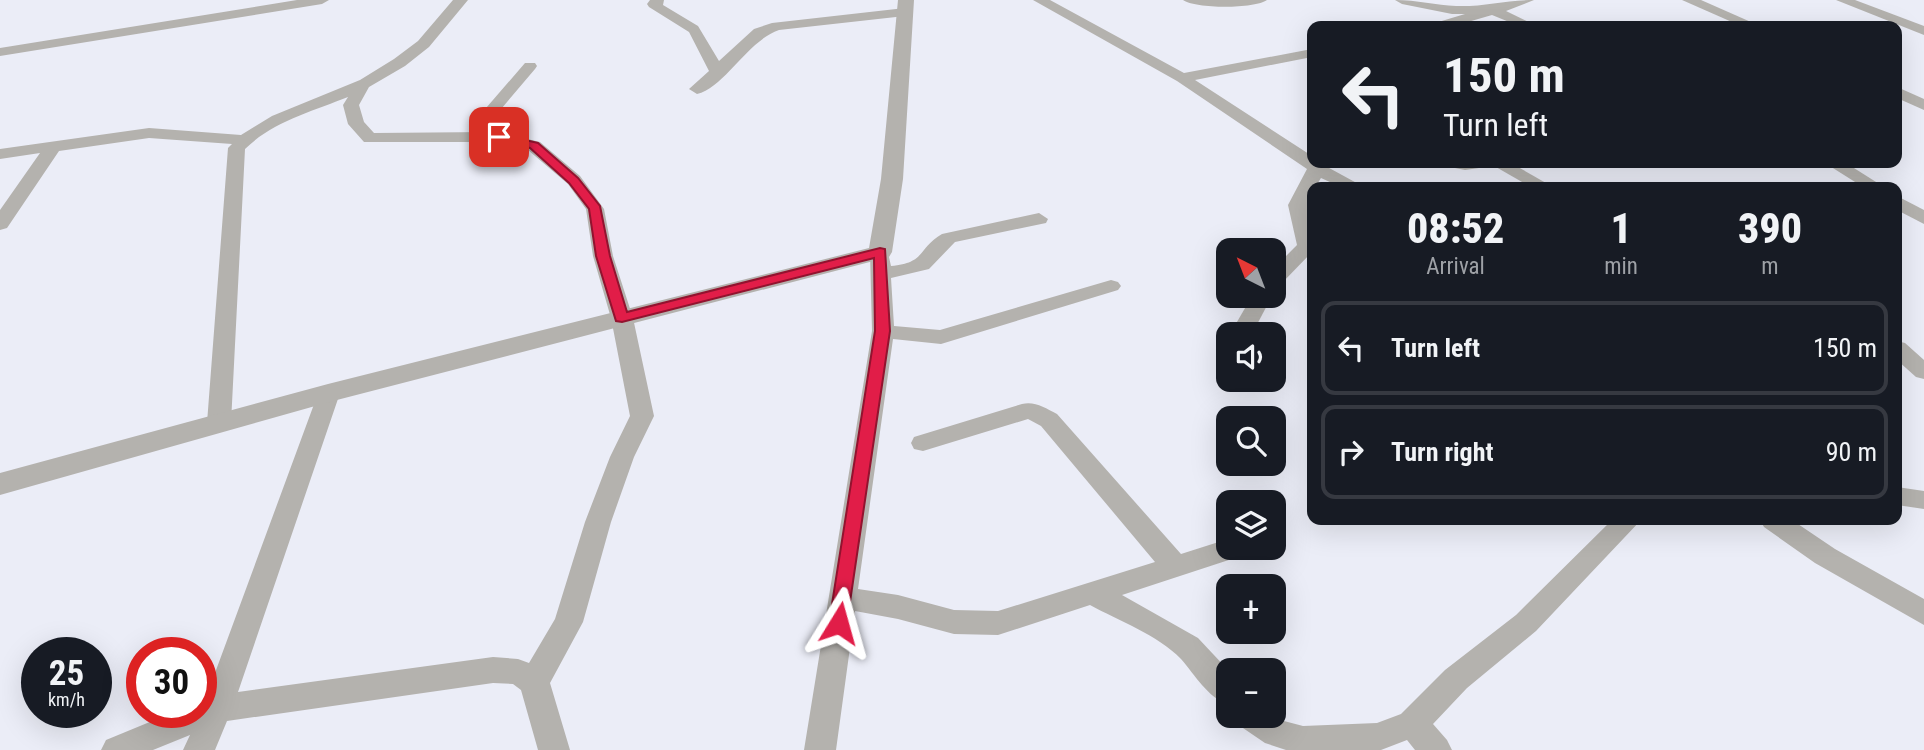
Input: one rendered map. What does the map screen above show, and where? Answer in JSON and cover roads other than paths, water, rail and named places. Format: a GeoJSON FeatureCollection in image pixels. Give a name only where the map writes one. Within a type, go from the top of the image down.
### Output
{"type":"FeatureCollection","features":[{"type":"Feature","properties":{"kind":"street"},"geometry":{"type":"LineString","coordinates":[[0,52],[322,0]]}},
{"type":"Feature","properties":{"kind":"street"},"geometry":{"type":"LineString","coordinates":[[219,423],[237,148],[243,140],[262,129],[362,85],[429,39],[461,0]]}},
{"type":"Feature","properties":{"kind":"street"},"geometry":{"type":"LineString","coordinates":[[657,0],[654,4],[665,14],[687,22],[706,44],[717,72]]}},
{"type":"Feature","properties":{"kind":"street"},"geometry":{"type":"LineString","coordinates":[[1041,0],[1182,78],[1307,160]]}},
{"type":"Feature","properties":{"kind":"street"},"geometry":{"type":"LineString","coordinates":[[1190,0],[1226,3],[1260,0]]}},
{"type":"Feature","properties":{"kind":"street"},"geometry":{"type":"LineString","coordinates":[[1402,0],[1452,10],[1493,10],[1518,21]]}},
{"type":"Feature","properties":{"kind":"street"},"geometry":{"type":"LineString","coordinates":[[1457,21],[1527,0]]}},
{"type":"Feature","properties":{"kind":"street"},"geometry":{"type":"LineString","coordinates":[[1689,0],[1741,21]]}},
{"type":"Feature","properties":{"kind":"street"},"geometry":{"type":"LineString","coordinates":[[1843,0],[1898,21]]}},
{"type":"Feature","properties":{"kind":"street"},"geometry":{"type":"LineString","coordinates":[[228,2],[271,8]]}},
{"type":"Feature","properties":{"kind":"street"},"geometry":{"type":"LineString","coordinates":[[697,89],[760,32],[777,26],[906,6],[892,179],[881,263],[883,331],[820,750]]}},
{"type":"Feature","properties":{"kind":"street"},"geometry":{"type":"LineString","coordinates":[[1902,23],[1924,31]]}},
{"type":"Feature","properties":{"kind":"street"},"geometry":{"type":"LineString","coordinates":[[1182,78],[1307,54]]}},
{"type":"Feature","properties":{"kind":"street"},"geometry":{"type":"LineString","coordinates":[[499,137],[488,115],[530,66]]}},
{"type":"Feature","properties":{"kind":"street"},"geometry":{"type":"LineString","coordinates":[[362,85],[351,105],[356,124],[370,138],[499,137],[534,146],[574,180],[595,209],[603,256],[622,318],[642,416],[622,457],[598,522],[569,622],[534,682]]}},
{"type":"Feature","properties":{"kind":"street"},"geometry":{"type":"LineString","coordinates":[[1902,94],[1924,104]]}},
{"type":"Feature","properties":{"kind":"street"},"geometry":{"type":"LineString","coordinates":[[0,154],[149,133],[243,140]]}},
{"type":"Feature","properties":{"kind":"street"},"geometry":{"type":"LineString","coordinates":[[0,224],[54,146]]}},
{"type":"Feature","properties":{"kind":"street"},"geometry":{"type":"LineString","coordinates":[[1508,168],[1534,182]]}},
{"type":"Feature","properties":{"kind":"street"},"geometry":{"type":"LineString","coordinates":[[1843,168],[1866,182]]}},
{"type":"Feature","properties":{"kind":"street"},"geometry":{"type":"LineString","coordinates":[[1308,182],[1316,169],[1344,182]]}},
{"type":"Feature","properties":{"kind":"street"},"geometry":{"type":"LineString","coordinates":[[1307,184],[1297,201],[1298,218],[1307,231]]}},
{"type":"Feature","properties":{"kind":"street"},"geometry":{"type":"LineString","coordinates":[[1902,205],[1924,218]]}},
{"type":"Feature","properties":{"kind":"street"},"geometry":{"type":"LineString","coordinates":[[0,484],[328,393],[622,318],[881,263],[915,268],[925,263],[936,244],[950,238],[1039,219]]}},
{"type":"Feature","properties":{"kind":"street"},"geometry":{"type":"LineString","coordinates":[[1286,268],[1307,246]]}},
{"type":"Feature","properties":{"kind":"street"},"geometry":{"type":"LineString","coordinates":[[883,331],[920,337],[941,337],[1111,286]]}},
{"type":"Feature","properties":{"kind":"street"},"geometry":{"type":"LineString","coordinates":[[1902,352],[1924,372]]}},
{"type":"Feature","properties":{"kind":"street"},"geometry":{"type":"LineString","coordinates":[[328,393],[217,709],[493,670],[517,672],[534,682],[554,750]]}},
{"type":"Feature","properties":{"kind":"street"},"geometry":{"type":"LineString","coordinates":[[923,443],[1030,410],[1040,414],[1049,420],[1176,567]]}},
{"type":"Feature","properties":{"kind":"street"},"geometry":{"type":"LineString","coordinates":[[1902,497],[1924,500]]}},
{"type":"Feature","properties":{"kind":"street"},"geometry":{"type":"LineString","coordinates":[[1269,728],[1276,733],[1303,740],[1377,737],[1412,724],[1456,679],[1526,623],[1623,525]]}},
{"type":"Feature","properties":{"kind":"street"},"geometry":{"type":"LineString","coordinates":[[1780,525],[1825,556],[1924,613]]}},
{"type":"Feature","properties":{"kind":"street"},"geometry":{"type":"LineString","coordinates":[[843,598],[898,607],[954,622],[998,623],[1216,554]]}},
{"type":"Feature","properties":{"kind":"street"},"geometry":{"type":"LineString","coordinates":[[1093,593],[1159,628],[1188,648],[1216,678]]}},
{"type":"Feature","properties":{"kind":"street"},"geometry":{"type":"LineString","coordinates":[[1412,724],[1436,750]]}},
{"type":"Feature","properties":{"kind":"street"},"geometry":{"type":"LineString","coordinates":[[117,750],[171,728]]}},
{"type":"Feature","properties":{"kind":"street"},"geometry":{"type":"LineString","coordinates":[[199,750],[209,728]]}}]}
